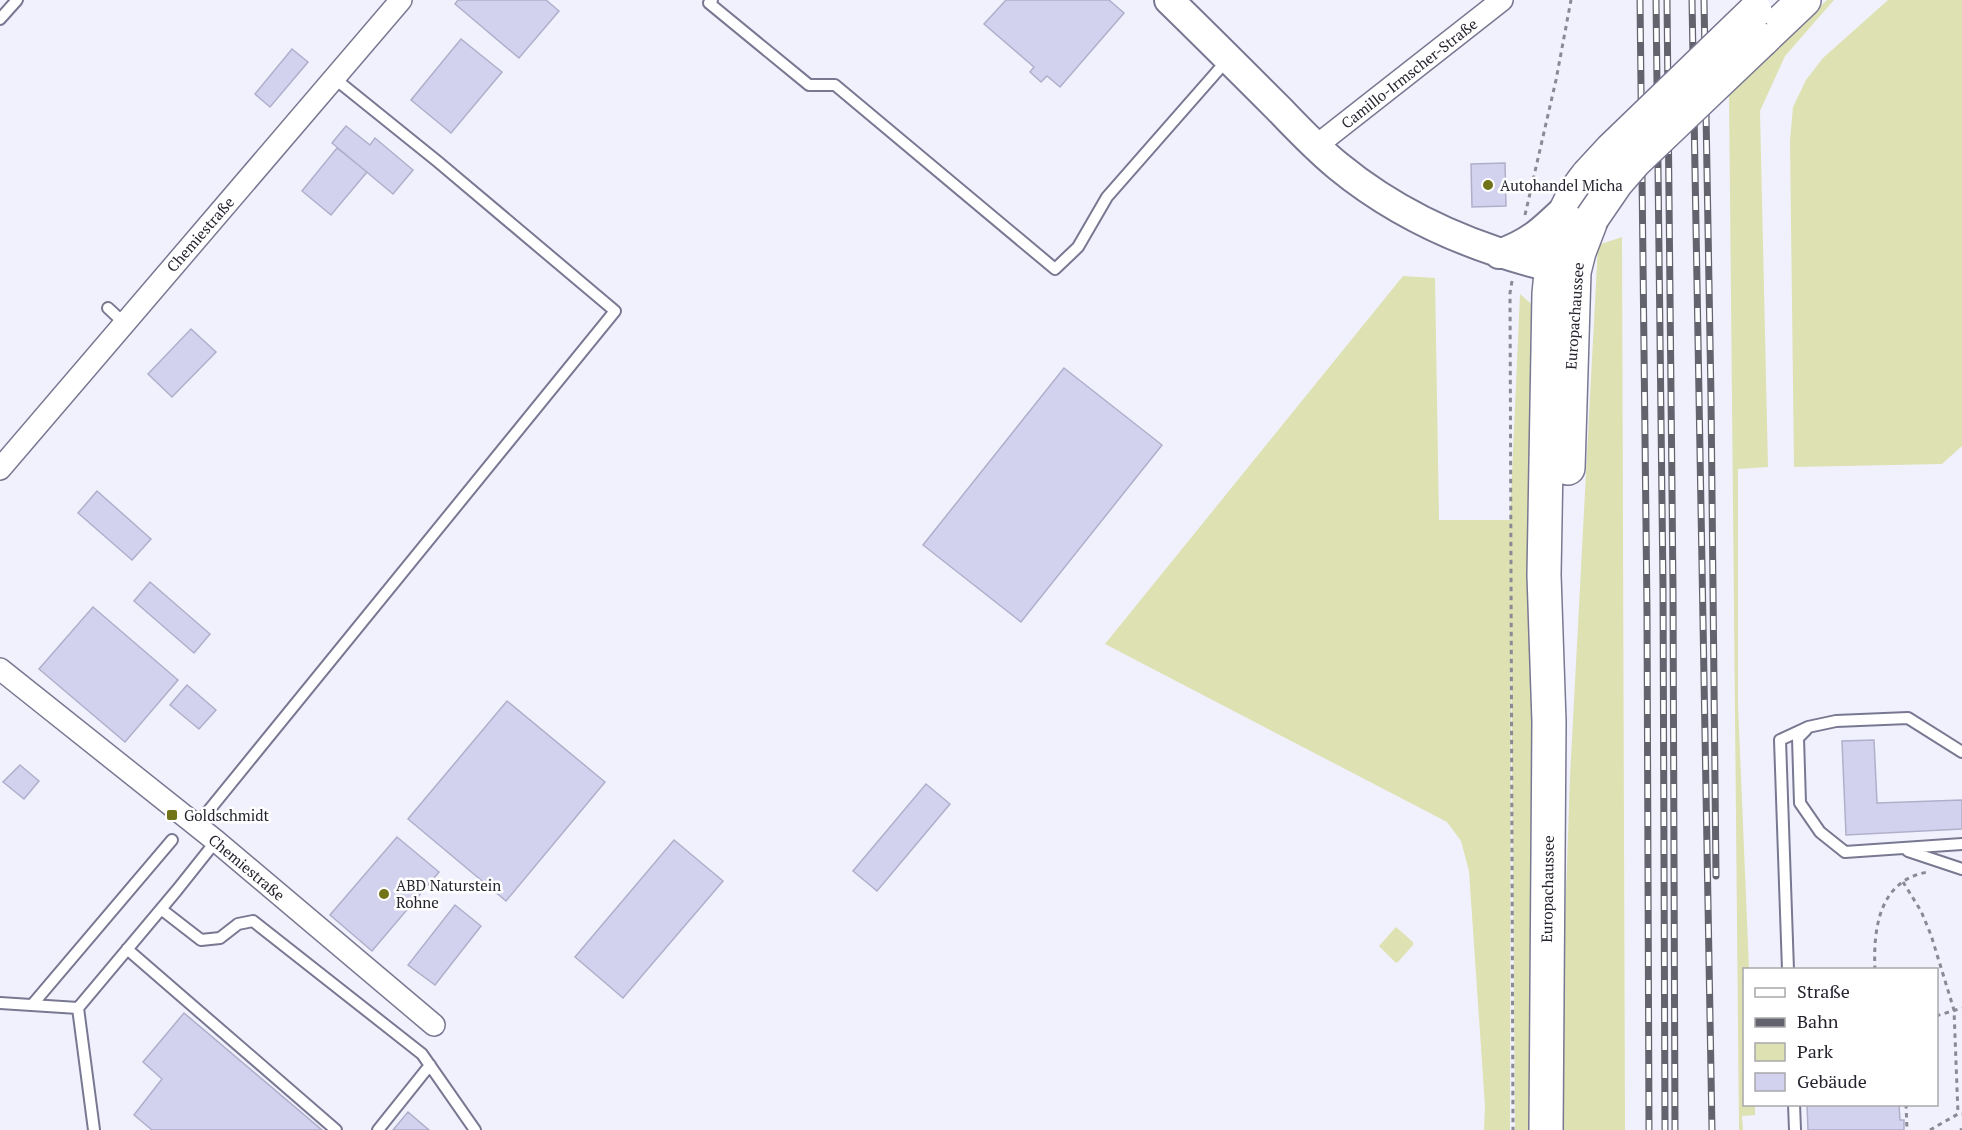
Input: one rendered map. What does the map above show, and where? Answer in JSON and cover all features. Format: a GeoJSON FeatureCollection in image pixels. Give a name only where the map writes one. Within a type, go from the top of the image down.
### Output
{"type":"FeatureCollection","features":[{"type":"Feature","properties":{"kind":"main road","name":"Europachaussee"},"geometry":{"type":"LineString","coordinates":[[1545,1130],[1549,786],[1547,648],[1557,601],[1566,519],[1563,270],[1579,252],[1579,186],[1611,149],[1762,17],[1804,0]]}},
{"type":"Feature","properties":{"kind":"main road","name":"Europachaussee"},"geometry":{"type":"LineString","coordinates":[[1579,213],[1616,183],[1762,17]]}},
{"type":"Feature","properties":{"kind":"street","name":"Chemiestraße"},"geometry":{"type":"LineString","coordinates":[[0,469],[401,0]]}},
{"type":"Feature","properties":{"kind":"street"},"geometry":{"type":"LineString","coordinates":[[1170,0],[1316,146],[1361,183],[1422,222],[1465,242],[1511,253],[1563,270]]}},
{"type":"Feature","properties":{"kind":"street","name":"Camillo-Irmscher-Straße"},"geometry":{"type":"LineString","coordinates":[[1316,146],[1502,0]]}},
{"type":"Feature","properties":{"kind":"street"},"geometry":{"type":"LineString","coordinates":[[1511,253],[1536,236],[1579,213]]}},
{"type":"Feature","properties":{"kind":"street","name":"Chemiestraße"},"geometry":{"type":"LineString","coordinates":[[0,669],[197,825],[434,1025]]}},
{"type":"Feature","properties":{"kind":"lane"},"geometry":{"type":"LineString","coordinates":[[0,19],[17,0]]}},
{"type":"Feature","properties":{"kind":"lane"},"geometry":{"type":"LineString","coordinates":[[712,0],[709,3],[809,85],[835,86],[1055,269],[1078,247],[1107,197],[1228,59]]}},
{"type":"Feature","properties":{"kind":"lane"},"geometry":{"type":"LineString","coordinates":[[197,825],[615,311],[437,161],[334,78]]}},
{"type":"Feature","properties":{"kind":"lane"},"geometry":{"type":"LineString","coordinates":[[108,308],[124,323]]}},
{"type":"Feature","properties":{"kind":"lane"},"geometry":{"type":"LineString","coordinates":[[1788,968],[1779,740],[1808,727],[1836,721],[1908,718],[1962,752]]}},
{"type":"Feature","properties":{"kind":"lane"},"geometry":{"type":"LineString","coordinates":[[1808,727],[1798,738],[1800,802],[1820,832],[1845,852],[1962,844]]}},
{"type":"Feature","properties":{"kind":"lane"},"geometry":{"type":"LineString","coordinates":[[32,1005],[172,840]]}},
{"type":"Feature","properties":{"kind":"lane"},"geometry":{"type":"LineString","coordinates":[[94,1130],[78,1008],[216,841]]}},
{"type":"Feature","properties":{"kind":"lane"},"geometry":{"type":"LineString","coordinates":[[1900,848],[1962,868]]}},
{"type":"Feature","properties":{"kind":"lane"},"geometry":{"type":"LineString","coordinates":[[161,909],[201,940],[220,938],[238,924],[253,921],[422,1054],[474,1130]]}},
{"type":"Feature","properties":{"kind":"lane"},"geometry":{"type":"LineString","coordinates":[[127,949],[336,1130]]}},
{"type":"Feature","properties":{"kind":"lane"},"geometry":{"type":"LineString","coordinates":[[0,1003],[78,1008]]}},
{"type":"Feature","properties":{"kind":"lane"},"geometry":{"type":"LineString","coordinates":[[378,1130],[430,1065]]}},
{"type":"Feature","properties":{"kind":"lane"},"geometry":{"type":"LineString","coordinates":[[1794,1106],[1795,1130]]}},
{"type":"Feature","properties":{"kind":"path"},"geometry":{"type":"LineString","coordinates":[[1513,1130],[1511,253],[1556,80],[1571,0]]}},
{"type":"Feature","properties":{"kind":"path"},"geometry":{"type":"LineString","coordinates":[[1875,968],[1876,932],[1879,915],[1887,897],[1903,882],[1919,874],[1935,871]]}},
{"type":"Feature","properties":{"kind":"path"},"geometry":{"type":"LineString","coordinates":[[1903,882],[1921,911],[1931,935],[1954,1010],[1960,1114],[1930,1130]]}},
{"type":"Feature","properties":{"kind":"path"},"geometry":{"type":"LineString","coordinates":[[1938,1015],[1962,1008]]}},
{"type":"Feature","properties":{"kind":"path"},"geometry":{"type":"LineString","coordinates":[[1906,1106],[1907,1130]]}},
{"type":"Feature","properties":{"kind":"green space"},"geometry":{"type":"Polygon","coordinates":[[[1827,0],[1834,0],[1785,56],[1760,111],[1768,467],[1738,469],[1738,705],[1749,968],[1743,968],[1743,1106],[1755,1106],[1755,1115],[1742,1116],[1743,1130],[1739,1130],[1729,91],[1827,0]]]}},
{"type":"Feature","properties":{"kind":"green space"},"geometry":{"type":"Polygon","coordinates":[[[1888,0],[1962,0],[1962,446],[1942,464],[1794,467],[1790,140],[1793,107],[1806,80],[1823,58],[1888,0]]]}},
{"type":"Feature","properties":{"kind":"green space"},"geometry":{"type":"Polygon","coordinates":[[[1622,237],[1625,1130],[1564,1130],[1562,1009],[1570,777],[1598,245],[1622,237]]]}},
{"type":"Feature","properties":{"kind":"green space"},"geometry":{"type":"Polygon","coordinates":[[[1403,276],[1435,278],[1439,520],[1510,520],[1520,294],[1537,309],[1530,657],[1535,801],[1532,1130],[1515,1130],[1511,617],[1510,1130],[1484,1130],[1485,1106],[1469,871],[1461,841],[1447,822],[1105,644],[1403,276]]]}},
{"type":"Feature","properties":{"kind":"green space"},"geometry":{"type":"Polygon","coordinates":[[[1396,927],[1413,942],[1413,945],[1396,963],[1379,946],[1396,927]]]}},
{"type":"Feature","properties":{"kind":"building"},"geometry":{"type":"Polygon","coordinates":[[[458,0],[546,0],[559,11],[519,58],[455,4],[458,0]]]}},
{"type":"Feature","properties":{"kind":"building"},"geometry":{"type":"Polygon","coordinates":[[[1006,0],[1109,0],[1124,13],[1060,87],[1047,76],[1041,82],[1030,72],[1034,67],[984,24],[1006,0]]]}},
{"type":"Feature","properties":{"kind":"building"},"geometry":{"type":"Polygon","coordinates":[[[461,39],[502,72],[451,133],[411,100],[461,39]]]}},
{"type":"Feature","properties":{"kind":"building"},"geometry":{"type":"Polygon","coordinates":[[[292,49],[308,62],[270,107],[255,94],[292,49]]]}},
{"type":"Feature","properties":{"kind":"building"},"geometry":{"type":"Polygon","coordinates":[[[346,126],[370,145],[375,138],[413,170],[393,194],[332,143],[346,126]]]}},
{"type":"Feature","properties":{"kind":"building"},"geometry":{"type":"Polygon","coordinates":[[[337,148],[367,172],[331,215],[302,191],[337,148]]]}},
{"type":"Feature","properties":{"kind":"building","name":"Autohandel Micha"},"geometry":{"type":"Polygon","coordinates":[[[1505,163],[1506,206],[1472,207],[1471,164],[1505,163]]]}},
{"type":"Feature","properties":{"kind":"building"},"geometry":{"type":"Polygon","coordinates":[[[191,329],[216,352],[172,397],[148,374],[191,329]]]}},
{"type":"Feature","properties":{"kind":"building"},"geometry":{"type":"Polygon","coordinates":[[[1064,368],[1162,445],[1021,622],[923,545],[1064,368]]]}},
{"type":"Feature","properties":{"kind":"building"},"geometry":{"type":"Polygon","coordinates":[[[97,491],[151,539],[132,560],[78,513],[97,491]]]}},
{"type":"Feature","properties":{"kind":"building"},"geometry":{"type":"Polygon","coordinates":[[[150,582],[210,634],[194,653],[134,601],[150,582]]]}},
{"type":"Feature","properties":{"kind":"building"},"geometry":{"type":"Polygon","coordinates":[[[93,607],[178,680],[125,742],[39,669],[93,607]]]}},
{"type":"Feature","properties":{"kind":"building"},"geometry":{"type":"Polygon","coordinates":[[[187,685],[216,710],[199,729],[170,705],[187,685]]]}},
{"type":"Feature","properties":{"kind":"building"},"geometry":{"type":"Polygon","coordinates":[[[507,701],[605,782],[506,901],[408,819],[507,701]]]}},
{"type":"Feature","properties":{"kind":"building"},"geometry":{"type":"Polygon","coordinates":[[[1874,740],[1877,803],[1962,800],[1962,829],[1846,835],[1842,741],[1874,740]]]}},
{"type":"Feature","properties":{"kind":"building"},"geometry":{"type":"Polygon","coordinates":[[[20,765],[39,781],[24,799],[3,782],[20,765]]]}},
{"type":"Feature","properties":{"kind":"building"},"geometry":{"type":"Polygon","coordinates":[[[926,784],[950,804],[877,891],[853,871],[926,784]]]}},
{"type":"Feature","properties":{"kind":"building","name":"ABD Naturstein Rohne"},"geometry":{"type":"Polygon","coordinates":[[[397,837],[439,872],[372,951],[330,915],[397,837]]]}},
{"type":"Feature","properties":{"kind":"building"},"geometry":{"type":"Polygon","coordinates":[[[674,840],[723,881],[623,998],[575,957],[674,840]]]}},
{"type":"Feature","properties":{"kind":"building"},"geometry":{"type":"Polygon","coordinates":[[[455,905],[481,926],[435,985],[408,965],[455,905]]]}},
{"type":"Feature","properties":{"kind":"building"},"geometry":{"type":"Polygon","coordinates":[[[184,1013],[322,1130],[152,1130],[134,1115],[162,1079],[143,1062],[184,1013]]]}},
{"type":"Feature","properties":{"kind":"building"},"geometry":{"type":"Polygon","coordinates":[[[1807,1106],[1899,1106],[1900,1120],[1904,1120],[1904,1130],[1808,1130],[1807,1106]]]}},
{"type":"Feature","properties":{"kind":"building"},"geometry":{"type":"Polygon","coordinates":[[[408,1112],[429,1130],[393,1130],[408,1112]]]}},
{"type":"Feature","properties":{"kind":"railway"},"geometry":{"type":"LineString","coordinates":[[1640,0],[1647,612],[1649,1130]]}},
{"type":"Feature","properties":{"kind":"railway"},"geometry":{"type":"LineString","coordinates":[[1656,0],[1663,586],[1665,1130]]}},
{"type":"Feature","properties":{"kind":"railway"},"geometry":{"type":"LineString","coordinates":[[1667,0],[1673,589],[1675,1130]]}},
{"type":"Feature","properties":{"kind":"railway"},"geometry":{"type":"LineString","coordinates":[[1692,0],[1712,1130]]}},
{"type":"Feature","properties":{"kind":"railway"},"geometry":{"type":"LineString","coordinates":[[1704,0],[1716,876]]}},
{"type":"Feature","properties":{"kind":"place","name":"Autohandel Micha"},"geometry":{"type":"Point","coordinates":[1488,185]}},
{"type":"Feature","properties":{"kind":"place","name":"Goldschmidt"},"geometry":{"type":"Point","coordinates":[172,815]}},
{"type":"Feature","properties":{"kind":"place","name":"ABD Naturstein Rohne"},"geometry":{"type":"Point","coordinates":[384,894]}}]}
